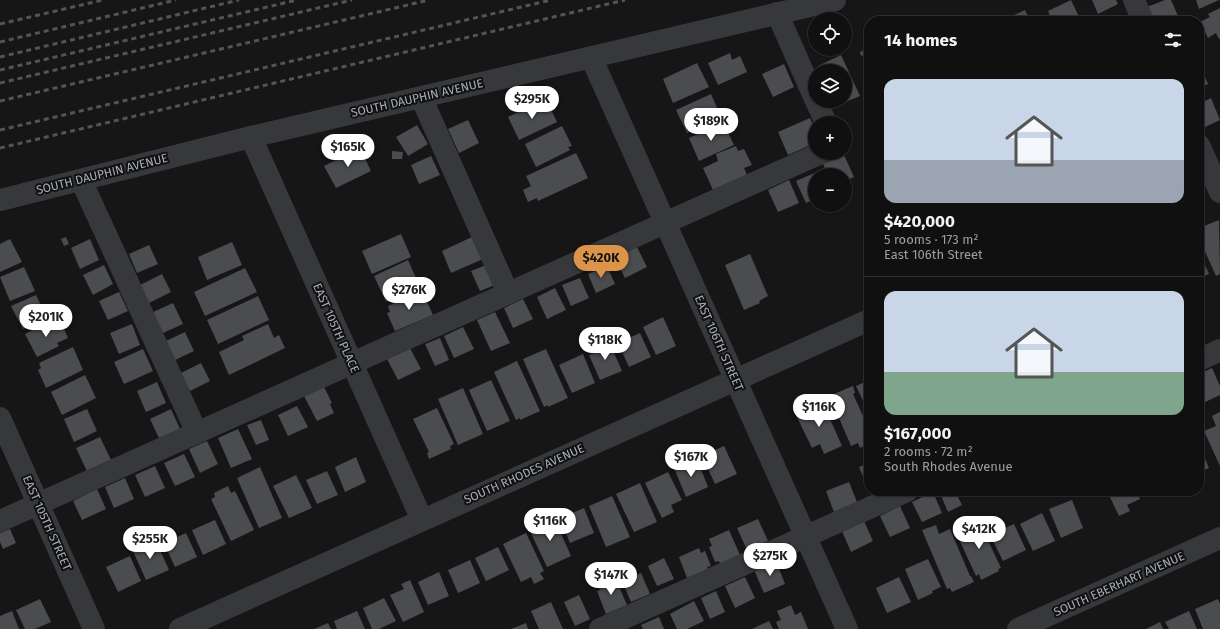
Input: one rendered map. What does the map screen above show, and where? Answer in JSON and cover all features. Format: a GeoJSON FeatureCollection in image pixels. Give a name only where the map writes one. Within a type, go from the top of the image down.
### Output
{"type":"FeatureCollection","features":[{"type":"Feature","properties":{"kind":"street","name":"SOUTH DAUPHIN AVENUE"},"geometry":{"type":"LineString","coordinates":[[0,200],[251,136],[834,0]]}},
{"type":"Feature","properties":{"kind":"street"},"geometry":{"type":"LineString","coordinates":[[1134,0],[1141,16]]}},
{"type":"Feature","properties":{"kind":"street"},"geometry":{"type":"LineString","coordinates":[[777,13],[808,84]]}},
{"type":"Feature","properties":{"kind":"street","name":"EAST 106TH STREET"},"geometry":{"type":"LineString","coordinates":[[592,57],[847,629]]}},
{"type":"Feature","properties":{"kind":"street"},"geometry":{"type":"LineString","coordinates":[[421,97],[508,294]]}},
{"type":"Feature","properties":{"kind":"street","name":"EAST 105TH PLACE"},"geometry":{"type":"LineString","coordinates":[[251,136],[422,520]]}},
{"type":"Feature","properties":{"kind":"street"},"geometry":{"type":"LineString","coordinates":[[1204,156],[1220,192]]}},
{"type":"Feature","properties":{"kind":"street"},"geometry":{"type":"LineString","coordinates":[[0,522],[808,159]]}},
{"type":"Feature","properties":{"kind":"street"},"geometry":{"type":"LineString","coordinates":[[81,180],[197,433]]}},
{"type":"Feature","properties":{"kind":"street","name":"SOUTH RHODES AVENUE"},"geometry":{"type":"LineString","coordinates":[[180,629],[864,322]]}},
{"type":"Feature","properties":{"kind":"street"},"geometry":{"type":"LineString","coordinates":[[1204,358],[1220,350]]}},
{"type":"Feature","properties":{"kind":"street","name":"EAST 105TH STREET"},"geometry":{"type":"LineString","coordinates":[[0,418],[94,629]]}},
{"type":"Feature","properties":{"kind":"street"},"geometry":{"type":"LineString","coordinates":[[600,629],[896,496]]}},
{"type":"Feature","properties":{"kind":"street","name":"SOUTH EBERHART AVENUE"},"geometry":{"type":"LineString","coordinates":[[1018,629],[1220,538]]}},
{"type":"Feature","properties":{"kind":"building"},"geometry":{"type":"Polygon","coordinates":[[[1071,0],[1079,16],[1050,16],[1048,11],[1071,0]]]}},
{"type":"Feature","properties":{"kind":"building"},"geometry":{"type":"Polygon","coordinates":[[[1092,0],[1116,0],[1118,4],[1098,14],[1092,0]]]}},
{"type":"Feature","properties":{"kind":"building"},"geometry":{"type":"Polygon","coordinates":[[[1165,0],[1171,0],[1178,16],[1151,16],[1147,7],[1165,0]]]}},
{"type":"Feature","properties":{"kind":"building"},"geometry":{"type":"Polygon","coordinates":[[[1196,0],[1219,0],[1199,9],[1196,0]]]}},
{"type":"Feature","properties":{"kind":"building"},"geometry":{"type":"Polygon","coordinates":[[[1220,8],[1220,39],[1216,33],[1208,38],[1204,30],[1204,20],[1210,17],[1208,14],[1220,8]]]}},
{"type":"Feature","properties":{"kind":"building"},"geometry":{"type":"Polygon","coordinates":[[[1025,10],[1028,16],[1012,16],[1025,10]]]}},
{"type":"Feature","properties":{"kind":"building"},"geometry":{"type":"Polygon","coordinates":[[[864,50],[864,57],[863,55],[861,56],[860,52],[864,50]]]}},
{"type":"Feature","properties":{"kind":"building"},"geometry":{"type":"Polygon","coordinates":[[[730,53],[732,60],[740,56],[747,72],[718,85],[708,63],[730,53]]]}},
{"type":"Feature","properties":{"kind":"building"},"geometry":{"type":"Polygon","coordinates":[[[841,56],[845,64],[822,64],[841,56]]]}},
{"type":"Feature","properties":{"kind":"building"},"geometry":{"type":"Polygon","coordinates":[[[697,63],[709,87],[673,103],[663,79],[697,63]]]}},
{"type":"Feature","properties":{"kind":"building"},"geometry":{"type":"Polygon","coordinates":[[[784,64],[794,87],[773,97],[762,74],[784,64]]]}},
{"type":"Feature","properties":{"kind":"building"},"geometry":{"type":"Polygon","coordinates":[[[1204,75],[1208,84],[1204,86],[1204,75]]]}},
{"type":"Feature","properties":{"kind":"building"},"geometry":{"type":"Polygon","coordinates":[[[852,79],[860,96],[852,99],[852,79]]]}},
{"type":"Feature","properties":{"kind":"building"},"geometry":{"type":"Polygon","coordinates":[[[711,94],[721,117],[687,133],[676,110],[711,94]]]}},
{"type":"Feature","properties":{"kind":"building"},"geometry":{"type":"Polygon","coordinates":[[[1211,98],[1220,120],[1204,128],[1204,102],[1211,98]]]}},
{"type":"Feature","properties":{"kind":"building"},"geometry":{"type":"Polygon","coordinates":[[[546,99],[557,122],[519,140],[508,117],[546,99]]]}},
{"type":"Feature","properties":{"kind":"building"},"geometry":{"type":"Polygon","coordinates":[[[808,119],[808,146],[788,155],[778,132],[808,119]]]}},
{"type":"Feature","properties":{"kind":"building"},"geometry":{"type":"Polygon","coordinates":[[[468,120],[479,143],[459,153],[448,129],[468,120]]]}},
{"type":"Feature","properties":{"kind":"building"},"geometry":{"type":"Polygon","coordinates":[[[723,122],[734,145],[699,161],[689,138],[723,122]]]}},
{"type":"Feature","properties":{"kind":"building"},"geometry":{"type":"Polygon","coordinates":[[[417,125],[428,144],[408,156],[396,137],[417,125]]]}},
{"type":"Feature","properties":{"kind":"building"},"geometry":{"type":"Polygon","coordinates":[[[562,126],[572,146],[568,147],[570,150],[536,167],[525,144],[562,126]]]}},
{"type":"Feature","properties":{"kind":"building"},"geometry":{"type":"Polygon","coordinates":[[[736,146],[738,151],[744,149],[752,165],[744,168],[747,175],[713,190],[703,168],[718,161],[716,154],[736,146]]]}},
{"type":"Feature","properties":{"kind":"building"},"geometry":{"type":"Polygon","coordinates":[[[360,148],[371,171],[336,188],[324,166],[360,148]]]}},
{"type":"Feature","properties":{"kind":"building"},"geometry":{"type":"Polygon","coordinates":[[[392,151],[403,152],[402,159],[392,159],[392,151]]]}},
{"type":"Feature","properties":{"kind":"building"},"geometry":{"type":"Polygon","coordinates":[[[576,153],[588,178],[538,201],[537,198],[528,202],[523,190],[531,186],[526,176],[576,153]]]}},
{"type":"Feature","properties":{"kind":"building"},"geometry":{"type":"Polygon","coordinates":[[[431,156],[440,175],[419,184],[411,165],[431,156]]]}},
{"type":"Feature","properties":{"kind":"building"},"geometry":{"type":"Polygon","coordinates":[[[832,160],[846,160],[850,168],[825,168],[823,164],[832,160]]]}},
{"type":"Feature","properties":{"kind":"building"},"geometry":{"type":"Polygon","coordinates":[[[808,176],[808,202],[806,203],[796,181],[808,176]]]}},
{"type":"Feature","properties":{"kind":"building"},"geometry":{"type":"Polygon","coordinates":[[[789,180],[799,203],[778,212],[768,190],[789,180]]]}},
{"type":"Feature","properties":{"kind":"building"},"geometry":{"type":"Polygon","coordinates":[[[1219,220],[1220,274],[1216,276],[1204,249],[1204,226],[1219,220]]]}},
{"type":"Feature","properties":{"kind":"building"},"geometry":{"type":"Polygon","coordinates":[[[401,234],[411,257],[372,274],[362,251],[401,234]]]}},
{"type":"Feature","properties":{"kind":"building"},"geometry":{"type":"Polygon","coordinates":[[[474,236],[483,259],[451,273],[442,251],[474,236]]]}},
{"type":"Feature","properties":{"kind":"building"},"geometry":{"type":"Polygon","coordinates":[[[66,237],[69,244],[64,246],[61,239],[66,237]]]}},
{"type":"Feature","properties":{"kind":"building"},"geometry":{"type":"Polygon","coordinates":[[[10,239],[22,262],[0,272],[0,244],[10,239]]]}},
{"type":"Feature","properties":{"kind":"building"},"geometry":{"type":"Polygon","coordinates":[[[90,239],[99,260],[80,269],[71,248],[90,239]]]}},
{"type":"Feature","properties":{"kind":"building"},"geometry":{"type":"Polygon","coordinates":[[[232,242],[242,265],[207,280],[198,257],[232,242]]]}},
{"type":"Feature","properties":{"kind":"building"},"geometry":{"type":"Polygon","coordinates":[[[149,245],[158,264],[137,273],[129,254],[149,245]]]}},
{"type":"Feature","properties":{"kind":"building"},"geometry":{"type":"Polygon","coordinates":[[[637,247],[647,267],[625,278],[615,258],[637,247]]]}},
{"type":"Feature","properties":{"kind":"building"},"geometry":{"type":"Polygon","coordinates":[[[750,254],[768,296],[759,301],[760,303],[744,310],[725,265],[750,254]]]}},
{"type":"Feature","properties":{"kind":"building"},"geometry":{"type":"Polygon","coordinates":[[[408,260],[420,287],[386,302],[374,276],[408,260]]]}},
{"type":"Feature","properties":{"kind":"building"},"geometry":{"type":"Polygon","coordinates":[[[1204,263],[1209,274],[1204,276],[1204,263]]]}},
{"type":"Feature","properties":{"kind":"building"},"geometry":{"type":"Polygon","coordinates":[[[104,265],[113,284],[93,295],[83,275],[104,265]]]}},
{"type":"Feature","properties":{"kind":"building"},"geometry":{"type":"Polygon","coordinates":[[[486,265],[495,285],[480,291],[471,271],[486,265]]]}},
{"type":"Feature","properties":{"kind":"building"},"geometry":{"type":"Polygon","coordinates":[[[607,266],[615,284],[596,293],[588,274],[607,266]]]}},
{"type":"Feature","properties":{"kind":"building"},"geometry":{"type":"Polygon","coordinates":[[[24,267],[35,291],[10,301],[0,277],[24,267]]]}},
{"type":"Feature","properties":{"kind":"building"},"geometry":{"type":"Polygon","coordinates":[[[245,268],[257,292],[205,316],[194,292],[245,268]]]}},
{"type":"Feature","properties":{"kind":"building"},"geometry":{"type":"Polygon","coordinates":[[[162,274],[171,292],[149,303],[140,285],[162,274]]]}},
{"type":"Feature","properties":{"kind":"building"},"geometry":{"type":"Polygon","coordinates":[[[580,278],[589,298],[571,306],[562,285],[580,278]]]}},
{"type":"Feature","properties":{"kind":"building"},"geometry":{"type":"Polygon","coordinates":[[[555,288],[566,310],[547,319],[537,297],[555,288]]]}},
{"type":"Feature","properties":{"kind":"building"},"geometry":{"type":"Polygon","coordinates":[[[422,291],[433,315],[395,331],[387,313],[390,312],[388,306],[422,291]]]}},
{"type":"Feature","properties":{"kind":"building"},"geometry":{"type":"Polygon","coordinates":[[[119,292],[128,311],[108,320],[99,301],[119,292]]]}},
{"type":"Feature","properties":{"kind":"building"},"geometry":{"type":"Polygon","coordinates":[[[36,295],[47,318],[23,329],[11,306],[36,295]]]}},
{"type":"Feature","properties":{"kind":"building"},"geometry":{"type":"Polygon","coordinates":[[[258,296],[269,320],[218,344],[207,320],[258,296]]]}},
{"type":"Feature","properties":{"kind":"building"},"geometry":{"type":"Polygon","coordinates":[[[523,299],[533,319],[513,328],[504,308],[523,299]]]}},
{"type":"Feature","properties":{"kind":"building"},"geometry":{"type":"Polygon","coordinates":[[[173,303],[183,324],[163,333],[153,312],[173,303]]]}},
{"type":"Feature","properties":{"kind":"building"},"geometry":{"type":"Polygon","coordinates":[[[495,312],[510,343],[491,351],[477,320],[495,312]]]}},
{"type":"Feature","properties":{"kind":"building"},"geometry":{"type":"Polygon","coordinates":[[[663,317],[676,346],[656,355],[643,327],[663,317]]]}},
{"type":"Feature","properties":{"kind":"building"},"geometry":{"type":"Polygon","coordinates":[[[49,322],[51,327],[61,322],[68,338],[57,343],[59,346],[37,357],[25,334],[49,322]]]}},
{"type":"Feature","properties":{"kind":"building"},"geometry":{"type":"Polygon","coordinates":[[[132,324],[140,345],[119,354],[110,333],[132,324]]]}},
{"type":"Feature","properties":{"kind":"building"},"geometry":{"type":"Polygon","coordinates":[[[268,324],[274,338],[279,335],[285,348],[229,375],[219,352],[244,340],[242,336],[268,324]]]}},
{"type":"Feature","properties":{"kind":"building"},"geometry":{"type":"Polygon","coordinates":[[[463,327],[474,349],[454,358],[444,336],[463,327]]]}},
{"type":"Feature","properties":{"kind":"building"},"geometry":{"type":"Polygon","coordinates":[[[185,332],[194,351],[175,360],[166,341],[185,332]]]}},
{"type":"Feature","properties":{"kind":"building"},"geometry":{"type":"Polygon","coordinates":[[[640,333],[651,357],[629,367],[618,343],[640,333]]]}},
{"type":"Feature","properties":{"kind":"building"},"geometry":{"type":"Polygon","coordinates":[[[440,338],[449,360],[435,366],[425,344],[440,338]]]}},
{"type":"Feature","properties":{"kind":"building"},"geometry":{"type":"Polygon","coordinates":[[[604,340],[607,348],[611,346],[622,371],[600,380],[589,355],[597,352],[594,344],[604,340]]]}},
{"type":"Feature","properties":{"kind":"building"},"geometry":{"type":"Polygon","coordinates":[[[73,347],[83,370],[46,388],[38,370],[41,368],[39,363],[73,347]]]}},
{"type":"Feature","properties":{"kind":"building"},"geometry":{"type":"Polygon","coordinates":[[[410,348],[421,369],[398,380],[387,359],[410,348]]]}},
{"type":"Feature","properties":{"kind":"building"},"geometry":{"type":"Polygon","coordinates":[[[143,349],[153,371],[124,384],[114,362],[143,349]]]}},
{"type":"Feature","properties":{"kind":"building"},"geometry":{"type":"Polygon","coordinates":[[[546,349],[568,398],[548,407],[548,405],[544,407],[523,359],[546,349]]]}},
{"type":"Feature","properties":{"kind":"building"},"geometry":{"type":"Polygon","coordinates":[[[583,354],[595,383],[572,393],[559,365],[583,354]]]}},
{"type":"Feature","properties":{"kind":"building"},"geometry":{"type":"Polygon","coordinates":[[[517,361],[540,411],[520,420],[520,418],[516,420],[494,372],[517,361]]]}},
{"type":"Feature","properties":{"kind":"building"},"geometry":{"type":"Polygon","coordinates":[[[201,363],[210,381],[190,391],[181,373],[201,363]]]}},
{"type":"Feature","properties":{"kind":"building"},"geometry":{"type":"Polygon","coordinates":[[[1212,368],[1220,386],[1220,395],[1204,403],[1204,372],[1212,368]]]}},
{"type":"Feature","properties":{"kind":"building"},"geometry":{"type":"Polygon","coordinates":[[[85,375],[96,398],[62,415],[51,392],[85,375]]]}},
{"type":"Feature","properties":{"kind":"building"},"geometry":{"type":"Polygon","coordinates":[[[491,380],[510,421],[487,431],[469,390],[491,380]]]}},
{"type":"Feature","properties":{"kind":"building"},"geometry":{"type":"Polygon","coordinates":[[[157,382],[166,403],[146,412],[137,391],[157,382]]]}},
{"type":"Feature","properties":{"kind":"building"},"geometry":{"type":"Polygon","coordinates":[[[864,382],[864,403],[856,386],[864,382]]]}},
{"type":"Feature","properties":{"kind":"building"},"geometry":{"type":"Polygon","coordinates":[[[323,385],[332,403],[330,404],[334,413],[317,421],[303,394],[323,385]]]}},
{"type":"Feature","properties":{"kind":"building"},"geometry":{"type":"Polygon","coordinates":[[[853,386],[855,393],[853,394],[864,418],[864,446],[860,448],[858,443],[851,446],[833,404],[830,405],[827,397],[853,386]]]}},
{"type":"Feature","properties":{"kind":"building"},"geometry":{"type":"Polygon","coordinates":[[[463,388],[483,434],[458,445],[438,399],[463,388]]]}},
{"type":"Feature","properties":{"kind":"building"},"geometry":{"type":"Polygon","coordinates":[[[822,401],[842,446],[824,454],[820,444],[812,448],[795,413],[822,401]]]}},
{"type":"Feature","properties":{"kind":"building"},"geometry":{"type":"Polygon","coordinates":[[[297,406],[308,427],[288,436],[278,415],[297,406]]]}},
{"type":"Feature","properties":{"kind":"building"},"geometry":{"type":"Polygon","coordinates":[[[437,408],[454,444],[450,446],[451,449],[429,459],[427,453],[429,452],[413,419],[437,408]]]}},
{"type":"Feature","properties":{"kind":"building"},"geometry":{"type":"Polygon","coordinates":[[[87,409],[97,431],[74,442],[64,419],[87,409]]]}},
{"type":"Feature","properties":{"kind":"building"},"geometry":{"type":"Polygon","coordinates":[[[171,409],[180,429],[159,438],[150,419],[171,409]]]}},
{"type":"Feature","properties":{"kind":"building"},"geometry":{"type":"Polygon","coordinates":[[[1220,412],[1220,466],[1204,431],[1216,426],[1212,416],[1220,412]]]}},
{"type":"Feature","properties":{"kind":"building"},"geometry":{"type":"Polygon","coordinates":[[[261,420],[269,440],[256,445],[247,425],[261,420]]]}},
{"type":"Feature","properties":{"kind":"building"},"geometry":{"type":"Polygon","coordinates":[[[238,429],[252,459],[231,468],[218,438],[238,429]]]}},
{"type":"Feature","properties":{"kind":"building"},"geometry":{"type":"Polygon","coordinates":[[[100,437],[111,460],[87,471],[76,448],[100,437]]]}},
{"type":"Feature","properties":{"kind":"building"},"geometry":{"type":"Polygon","coordinates":[[[207,441],[218,464],[200,473],[189,449],[207,441]]]}},
{"type":"Feature","properties":{"kind":"building"},"geometry":{"type":"Polygon","coordinates":[[[724,446],[737,474],[715,484],[702,456],[724,446]]]}},
{"type":"Feature","properties":{"kind":"building"},"geometry":{"type":"Polygon","coordinates":[[[184,454],[195,477],[175,486],[164,463],[184,454]]]}},
{"type":"Feature","properties":{"kind":"building"},"geometry":{"type":"Polygon","coordinates":[[[1204,456],[1209,468],[1204,470],[1204,456]]]}},
{"type":"Feature","properties":{"kind":"building"},"geometry":{"type":"Polygon","coordinates":[[[356,457],[366,482],[345,492],[335,467],[356,457]]]}},
{"type":"Feature","properties":{"kind":"building"},"geometry":{"type":"Polygon","coordinates":[[[697,459],[708,487],[686,497],[674,468],[697,459]]]}},
{"type":"Feature","properties":{"kind":"building"},"geometry":{"type":"Polygon","coordinates":[[[864,465],[864,479],[859,467],[864,465]]]}},
{"type":"Feature","properties":{"kind":"building"},"geometry":{"type":"Polygon","coordinates":[[[155,466],[165,488],[145,497],[135,475],[155,466]]]}},
{"type":"Feature","properties":{"kind":"building"},"geometry":{"type":"Polygon","coordinates":[[[260,467],[282,518],[259,528],[237,478],[260,467]]]}},
{"type":"Feature","properties":{"kind":"building"},"geometry":{"type":"Polygon","coordinates":[[[327,471],[338,495],[317,504],[306,480],[327,471]]]}},
{"type":"Feature","properties":{"kind":"building"},"geometry":{"type":"Polygon","coordinates":[[[668,472],[682,500],[671,505],[674,512],[662,518],[645,483],[668,472]]]}},
{"type":"Feature","properties":{"kind":"building"},"geometry":{"type":"Polygon","coordinates":[[[296,475],[312,508],[289,518],[273,486],[296,475]]]}},
{"type":"Feature","properties":{"kind":"building"},"geometry":{"type":"Polygon","coordinates":[[[125,478],[134,499],[114,508],[105,487],[125,478]]]}},
{"type":"Feature","properties":{"kind":"building"},"geometry":{"type":"Polygon","coordinates":[[[849,482],[857,502],[834,512],[826,491],[849,482]]]}},
{"type":"Feature","properties":{"kind":"building"},"geometry":{"type":"Polygon","coordinates":[[[640,483],[657,522],[634,532],[616,494],[640,483]]]}},
{"type":"Feature","properties":{"kind":"building"},"geometry":{"type":"Polygon","coordinates":[[[228,486],[231,493],[235,491],[254,530],[231,541],[211,499],[215,497],[214,493],[228,486]]]}},
{"type":"Feature","properties":{"kind":"building"},"geometry":{"type":"Polygon","coordinates":[[[97,489],[106,509],[82,520],[73,501],[97,489]]]}},
{"type":"Feature","properties":{"kind":"building"},"geometry":{"type":"Polygon","coordinates":[[[612,496],[630,537],[606,547],[589,506],[612,496]]]}},
{"type":"Feature","properties":{"kind":"building"},"geometry":{"type":"Polygon","coordinates":[[[925,496],[935,496],[942,513],[922,522],[912,502],[925,496]]]}},
{"type":"Feature","properties":{"kind":"building"},"geometry":{"type":"Polygon","coordinates":[[[941,496],[958,496],[962,505],[948,512],[941,496]]]}},
{"type":"Feature","properties":{"kind":"building"},"geometry":{"type":"Polygon","coordinates":[[[1109,496],[1138,496],[1140,499],[1127,505],[1130,511],[1119,516],[1109,496]]]}},
{"type":"Feature","properties":{"kind":"building"},"geometry":{"type":"Polygon","coordinates":[[[1072,500],[1083,528],[1061,538],[1049,509],[1072,500]]]}},
{"type":"Feature","properties":{"kind":"building"},"geometry":{"type":"Polygon","coordinates":[[[900,506],[910,528],[890,537],[880,516],[900,506]]]}},
{"type":"Feature","properties":{"kind":"building"},"geometry":{"type":"Polygon","coordinates":[[[584,508],[594,533],[570,543],[560,518],[584,508]]]}},
{"type":"Feature","properties":{"kind":"building"},"geometry":{"type":"Polygon","coordinates":[[[1042,513],[1055,541],[1033,551],[1020,524],[1042,513]]]}},
{"type":"Feature","properties":{"kind":"building"},"geometry":{"type":"Polygon","coordinates":[[[977,517],[1001,568],[998,569],[999,571],[981,580],[979,574],[976,576],[957,535],[970,529],[967,522],[977,517]]]}},
{"type":"Feature","properties":{"kind":"building"},"geometry":{"type":"Polygon","coordinates":[[[554,518],[571,556],[547,567],[529,529],[554,518]]]}},
{"type":"Feature","properties":{"kind":"building"},"geometry":{"type":"Polygon","coordinates":[[[758,519],[768,541],[747,550],[737,528],[758,519]]]}},
{"type":"Feature","properties":{"kind":"building"},"geometry":{"type":"Polygon","coordinates":[[[215,520],[226,544],[203,555],[192,530],[215,520]]]}},
{"type":"Feature","properties":{"kind":"building"},"geometry":{"type":"Polygon","coordinates":[[[864,521],[873,541],[851,552],[842,531],[864,521]]]}},
{"type":"Feature","properties":{"kind":"building"},"geometry":{"type":"Polygon","coordinates":[[[1014,524],[1026,550],[1003,561],[990,535],[1014,524]]]}},
{"type":"Feature","properties":{"kind":"building"},"geometry":{"type":"Polygon","coordinates":[[[936,525],[939,534],[950,529],[974,582],[952,592],[950,588],[947,589],[922,530],[936,525]]]}},
{"type":"Feature","properties":{"kind":"building"},"geometry":{"type":"Polygon","coordinates":[[[10,529],[16,543],[3,549],[0,542],[0,533],[10,529]]]}},
{"type":"Feature","properties":{"kind":"building"},"geometry":{"type":"Polygon","coordinates":[[[729,530],[740,555],[720,564],[719,561],[715,562],[709,547],[712,546],[709,539],[729,530]]]}},
{"type":"Feature","properties":{"kind":"building"},"geometry":{"type":"Polygon","coordinates":[[[186,533],[197,557],[175,567],[164,543],[186,533]]]}},
{"type":"Feature","properties":{"kind":"building"},"geometry":{"type":"Polygon","coordinates":[[[526,533],[544,571],[540,573],[544,579],[534,584],[531,577],[521,582],[503,544],[526,533]]]}},
{"type":"Feature","properties":{"kind":"building"},"geometry":{"type":"Polygon","coordinates":[[[155,539],[169,570],[146,580],[132,549],[155,539]]]}},
{"type":"Feature","properties":{"kind":"building"},"geometry":{"type":"Polygon","coordinates":[[[498,547],[509,570],[486,581],[475,558],[498,547]]]}},
{"type":"Feature","properties":{"kind":"building"},"geometry":{"type":"Polygon","coordinates":[[[699,548],[701,553],[705,551],[711,566],[707,567],[708,569],[687,578],[679,557],[699,548]]]}},
{"type":"Feature","properties":{"kind":"building"},"geometry":{"type":"Polygon","coordinates":[[[130,556],[141,581],[118,592],[106,567],[130,556]]]}},
{"type":"Feature","properties":{"kind":"building"},"geometry":{"type":"Polygon","coordinates":[[[664,558],[674,579],[657,586],[648,566],[664,558]]]}},
{"type":"Feature","properties":{"kind":"building"},"geometry":{"type":"Polygon","coordinates":[[[928,559],[941,587],[932,591],[933,593],[918,600],[905,569],[928,559]]]}},
{"type":"Feature","properties":{"kind":"building"},"geometry":{"type":"Polygon","coordinates":[[[470,560],[480,583],[458,593],[448,570],[470,560]]]}},
{"type":"Feature","properties":{"kind":"building"},"geometry":{"type":"Polygon","coordinates":[[[776,561],[785,584],[764,593],[754,570],[776,561]]]}},
{"type":"Feature","properties":{"kind":"building"},"geometry":{"type":"Polygon","coordinates":[[[439,572],[449,596],[428,605],[418,582],[439,572]]]}},
{"type":"Feature","properties":{"kind":"building"},"geometry":{"type":"Polygon","coordinates":[[[641,573],[650,594],[631,602],[622,581],[641,573]]]}},
{"type":"Feature","properties":{"kind":"building"},"geometry":{"type":"Polygon","coordinates":[[[745,577],[755,598],[735,608],[725,586],[745,577]]]}},
{"type":"Feature","properties":{"kind":"building"},"geometry":{"type":"Polygon","coordinates":[[[899,577],[911,602],[887,613],[876,588],[899,577]]]}},
{"type":"Feature","properties":{"kind":"building"},"geometry":{"type":"Polygon","coordinates":[[[612,579],[614,583],[617,582],[627,605],[606,614],[597,591],[600,590],[598,585],[612,579]]]}},
{"type":"Feature","properties":{"kind":"building"},"geometry":{"type":"Polygon","coordinates":[[[410,580],[424,612],[403,622],[390,595],[404,589],[401,584],[410,580]]]}},
{"type":"Feature","properties":{"kind":"building"},"geometry":{"type":"Polygon","coordinates":[[[716,591],[725,612],[710,619],[701,598],[716,591]]]}},
{"type":"Feature","properties":{"kind":"building"},"geometry":{"type":"Polygon","coordinates":[[[579,595],[590,619],[575,626],[564,602],[579,595]]]}},
{"type":"Feature","properties":{"kind":"building"},"geometry":{"type":"Polygon","coordinates":[[[384,598],[396,621],[379,629],[372,629],[363,608],[384,598]]]}},
{"type":"Feature","properties":{"kind":"building"},"geometry":{"type":"Polygon","coordinates":[[[40,599],[51,622],[35,629],[25,629],[16,610],[40,599]]]}},
{"type":"Feature","properties":{"kind":"building"},"geometry":{"type":"Polygon","coordinates":[[[1218,599],[1220,604],[1220,629],[1203,629],[1195,609],[1218,599]]]}},
{"type":"Feature","properties":{"kind":"building"},"geometry":{"type":"Polygon","coordinates":[[[694,601],[704,621],[687,629],[677,629],[670,614],[694,601]]]}},
{"type":"Feature","properties":{"kind":"building"},"geometry":{"type":"Polygon","coordinates":[[[551,602],[563,629],[539,629],[531,611],[551,602]]]}},
{"type":"Feature","properties":{"kind":"building"},"geometry":{"type":"Polygon","coordinates":[[[791,605],[795,615],[801,612],[808,629],[779,629],[776,622],[781,620],[777,611],[791,605]]]}},
{"type":"Feature","properties":{"kind":"building"},"geometry":{"type":"Polygon","coordinates":[[[12,611],[19,629],[0,629],[0,616],[12,611]]]}},
{"type":"Feature","properties":{"kind":"building"},"geometry":{"type":"Polygon","coordinates":[[[357,611],[365,629],[337,629],[334,621],[357,611]]]}},
{"type":"Feature","properties":{"kind":"building"},"geometry":{"type":"Polygon","coordinates":[[[1189,611],[1197,629],[1169,629],[1165,622],[1189,611]]]}},
{"type":"Feature","properties":{"kind":"building"},"geometry":{"type":"Polygon","coordinates":[[[659,617],[664,629],[643,629],[641,625],[659,617]]]}},
{"type":"Feature","properties":{"kind":"building"},"geometry":{"type":"Polygon","coordinates":[[[769,621],[773,629],[752,629],[769,621]]]}},
{"type":"Feature","properties":{"kind":"building"},"geometry":{"type":"Polygon","coordinates":[[[1160,622],[1163,629],[1146,629],[1160,622]]]}},
{"type":"Feature","properties":{"kind":"building"},"geometry":{"type":"Polygon","coordinates":[[[328,623],[331,629],[314,629],[328,623]]]}},
{"type":"Feature","properties":{"kind":"building"},"geometry":{"type":"Polygon","coordinates":[[[526,623],[528,629],[511,629],[526,623]]]}},
{"type":"Feature","properties":{"kind":"railway"},"geometry":{"type":"LineString","coordinates":[[0,24],[103,0]]}},
{"type":"Feature","properties":{"kind":"railway"},"geometry":{"type":"LineString","coordinates":[[0,42],[176,0]]}},
{"type":"Feature","properties":{"kind":"railway"},"geometry":{"type":"LineString","coordinates":[[0,57],[239,0]]}},
{"type":"Feature","properties":{"kind":"railway"},"geometry":{"type":"LineString","coordinates":[[0,70],[297,0]]}},
{"type":"Feature","properties":{"kind":"railway"},"geometry":{"type":"LineString","coordinates":[[0,83],[352,0]]}},
{"type":"Feature","properties":{"kind":"railway"},"geometry":{"type":"LineString","coordinates":[[0,101],[429,0]]}},
{"type":"Feature","properties":{"kind":"railway"},"geometry":{"type":"LineString","coordinates":[[0,130],[551,0]]}},
{"type":"Feature","properties":{"kind":"railway"},"geometry":{"type":"LineString","coordinates":[[0,148],[625,0]]}}]}
